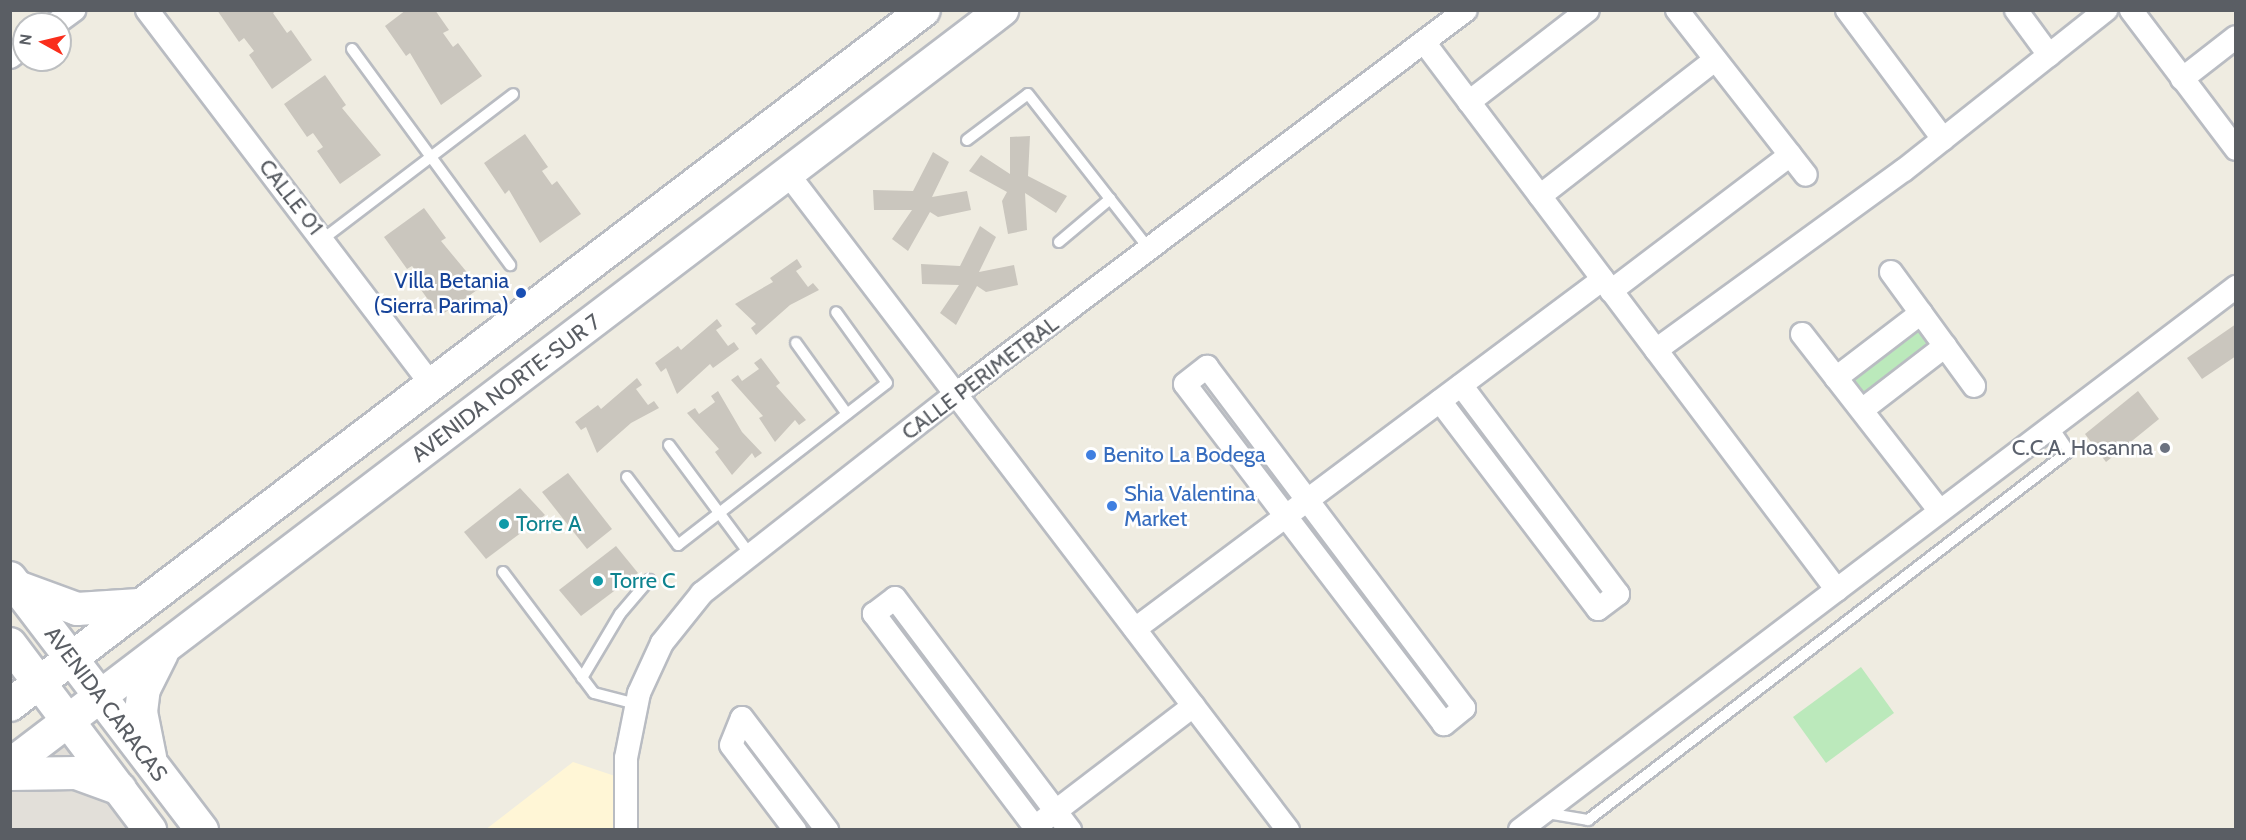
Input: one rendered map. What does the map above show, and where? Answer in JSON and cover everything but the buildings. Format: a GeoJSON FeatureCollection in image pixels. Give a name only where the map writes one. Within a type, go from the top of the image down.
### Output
{"type":"FeatureCollection","features":[{"type":"Feature","properties":{"kind":"main road","name":"AVENIDA NORTE-SUR 7"},"geometry":{"type":"LineString","coordinates":[[10,705],[924,10]]}},
{"type":"Feature","properties":{"kind":"main road","name":"AVENIDA NORTE-SUR 7"},"geometry":{"type":"LineString","coordinates":[[10,765],[1002,10]]}},
{"type":"Feature","properties":{"kind":"main road"},"geometry":{"type":"LineString","coordinates":[[13,582],[56,605],[77,609],[146,603]]}},
{"type":"Feature","properties":{"kind":"main road","name":"AVENIDA CARACAS"},"geometry":{"type":"LineString","coordinates":[[13,582],[202,830]]}},
{"type":"Feature","properties":{"kind":"main road","name":"AVENIDA CARACAS"},"geometry":{"type":"LineString","coordinates":[[10,644],[150,830]]}},
{"type":"Feature","properties":{"kind":"main road"},"geometry":{"type":"LineString","coordinates":[[153,766],[141,712],[144,689],[166,646]]}},
{"type":"Feature","properties":{"kind":"main road"},"geometry":{"type":"LineString","coordinates":[[10,774],[76,773],[120,789]]}},
{"type":"Feature","properties":{"kind":"street","name":"CALLE 01"},"geometry":{"type":"LineString","coordinates":[[147,10],[323,239],[432,386]]}},
{"type":"Feature","properties":{"kind":"street","name":"CALLE PERIMETRAL"},"geometry":{"type":"LineString","coordinates":[[626,830],[626,758],[636,704],[650,666],[680,617],[749,553],[1466,10]]}},
{"type":"Feature","properties":{"kind":"street"},"geometry":{"type":"LineString","coordinates":[[1469,102],[1588,10]]}},
{"type":"Feature","properties":{"kind":"street"},"geometry":{"type":"LineString","coordinates":[[1677,10],[1806,175]]}},
{"type":"Feature","properties":{"kind":"street"},"geometry":{"type":"LineString","coordinates":[[1847,10],[1943,139]]}},
{"type":"Feature","properties":{"kind":"street"},"geometry":{"type":"LineString","coordinates":[[2016,10],[2049,55]]}},
{"type":"Feature","properties":{"kind":"street"},"geometry":{"type":"LineString","coordinates":[[1656,350],[1943,139],[2106,10]]}},
{"type":"Feature","properties":{"kind":"street"},"geometry":{"type":"LineString","coordinates":[[2131,10],[2235,149]]}},
{"type":"Feature","properties":{"kind":"street"},"geometry":{"type":"LineString","coordinates":[[2182,78],[2235,37]]}},
{"type":"Feature","properties":{"kind":"street"},"geometry":{"type":"LineString","coordinates":[[1424,42],[1837,590]]}},
{"type":"Feature","properties":{"kind":"street"},"geometry":{"type":"LineString","coordinates":[[1540,196],[1715,60]]}},
{"type":"Feature","properties":{"kind":"street"},"geometry":{"type":"LineString","coordinates":[[1135,629],[1461,385],[1790,155]]}},
{"type":"Feature","properties":{"kind":"street"},"geometry":{"type":"LineString","coordinates":[[788,174],[1288,830]]}},
{"type":"Feature","properties":{"kind":"street"},"geometry":{"type":"LineString","coordinates":[[1892,272],[1974,386]]}},
{"type":"Feature","properties":{"kind":"street"},"geometry":{"type":"LineString","coordinates":[[1520,830],[2235,287]]}},
{"type":"Feature","properties":{"kind":"street"},"geometry":{"type":"LineString","coordinates":[[1836,378],[1921,313]]}},
{"type":"Feature","properties":{"kind":"street"},"geometry":{"type":"LineString","coordinates":[[1802,334],[1940,511]]}},
{"type":"Feature","properties":{"kind":"street"},"geometry":{"type":"LineString","coordinates":[[1862,411],[1945,346]]}},
{"type":"Feature","properties":{"kind":"street"},"geometry":{"type":"LineString","coordinates":[[1207,367],[1307,500],[1464,708],[1444,724],[1185,384],[1207,367]]}},
{"type":"Feature","properties":{"kind":"street"},"geometry":{"type":"LineString","coordinates":[[1440,401],[1598,609],[1618,594],[1461,385]]}},
{"type":"Feature","properties":{"kind":"street"},"geometry":{"type":"LineString","coordinates":[[1070,830],[1056,811],[894,598],[874,614],[1034,829],[1056,811],[1193,705]]}},
{"type":"Feature","properties":{"kind":"street"},"geometry":{"type":"LineString","coordinates":[[795,830],[731,745],[742,718],[827,830]]}},
{"type":"Feature","properties":{"kind":"lane"},"geometry":{"type":"LineString","coordinates":[[352,49],[510,265]]}},
{"type":"Feature","properties":{"kind":"lane"},"geometry":{"type":"LineString","coordinates":[[323,239],[513,94]]}},
{"type":"Feature","properties":{"kind":"lane"},"geometry":{"type":"LineString","coordinates":[[967,140],[1028,94],[1150,250]]}},
{"type":"Feature","properties":{"kind":"lane"},"geometry":{"type":"LineString","coordinates":[[1059,242],[1110,199]]}},
{"type":"Feature","properties":{"kind":"lane"},"geometry":{"type":"LineString","coordinates":[[627,477],[678,545],[848,414],[887,383],[836,312]]}},
{"type":"Feature","properties":{"kind":"lane"},"geometry":{"type":"LineString","coordinates":[[796,344],[848,414]]}},
{"type":"Feature","properties":{"kind":"lane"},"geometry":{"type":"LineString","coordinates":[[1543,812],[1588,820],[2069,451],[2052,426]]}},
{"type":"Feature","properties":{"kind":"lane"},"geometry":{"type":"LineString","coordinates":[[669,446],[749,553]]}},
{"type":"Feature","properties":{"kind":"lane"},"geometry":{"type":"LineString","coordinates":[[503,572],[594,693],[636,704]]}},
{"type":"Feature","properties":{"kind":"lane"},"geometry":{"type":"LineString","coordinates":[[582,678],[620,614],[649,580]]}},
{"type":"Feature","properties":{"kind":"shaded area"},"geometry":{"type":"Polygon","coordinates":[[[69,721],[150,830],[11,830],[11,765],[69,721]]]}},
{"type":"Feature","properties":{"kind":"shaded area"},"geometry":{"type":"Polygon","coordinates":[[[573,762],[624,779],[626,829],[485,830],[573,762]]]}},
{"type":"Feature","properties":{"kind":"green space"},"geometry":{"type":"Polygon","coordinates":[[[1921,313],[1945,346],[1862,410],[1836,378],[1921,313]]]}},
{"type":"Feature","properties":{"kind":"green space"},"geometry":{"type":"Polygon","coordinates":[[[1861,667],[1894,713],[1826,763],[1793,717],[1861,667]]]}},
{"type":"Feature","properties":{"kind":"place","name":"Villa Betania (Sierra Parima)"},"geometry":{"type":"Point","coordinates":[521,293]}},
{"type":"Feature","properties":{"kind":"place","name":"C.C.A. Hosanna"},"geometry":{"type":"Point","coordinates":[2165,448]}},
{"type":"Feature","properties":{"kind":"place","name":"Benito La Bodega"},"geometry":{"type":"Point","coordinates":[1091,455]}},
{"type":"Feature","properties":{"kind":"place","name":"Shia Valentina Market"},"geometry":{"type":"Point","coordinates":[1112,506]}},
{"type":"Feature","properties":{"kind":"place","name":"Torre A"},"geometry":{"type":"Point","coordinates":[504,524]}},
{"type":"Feature","properties":{"kind":"place","name":"Torre C"},"geometry":{"type":"Point","coordinates":[598,581]}}]}
